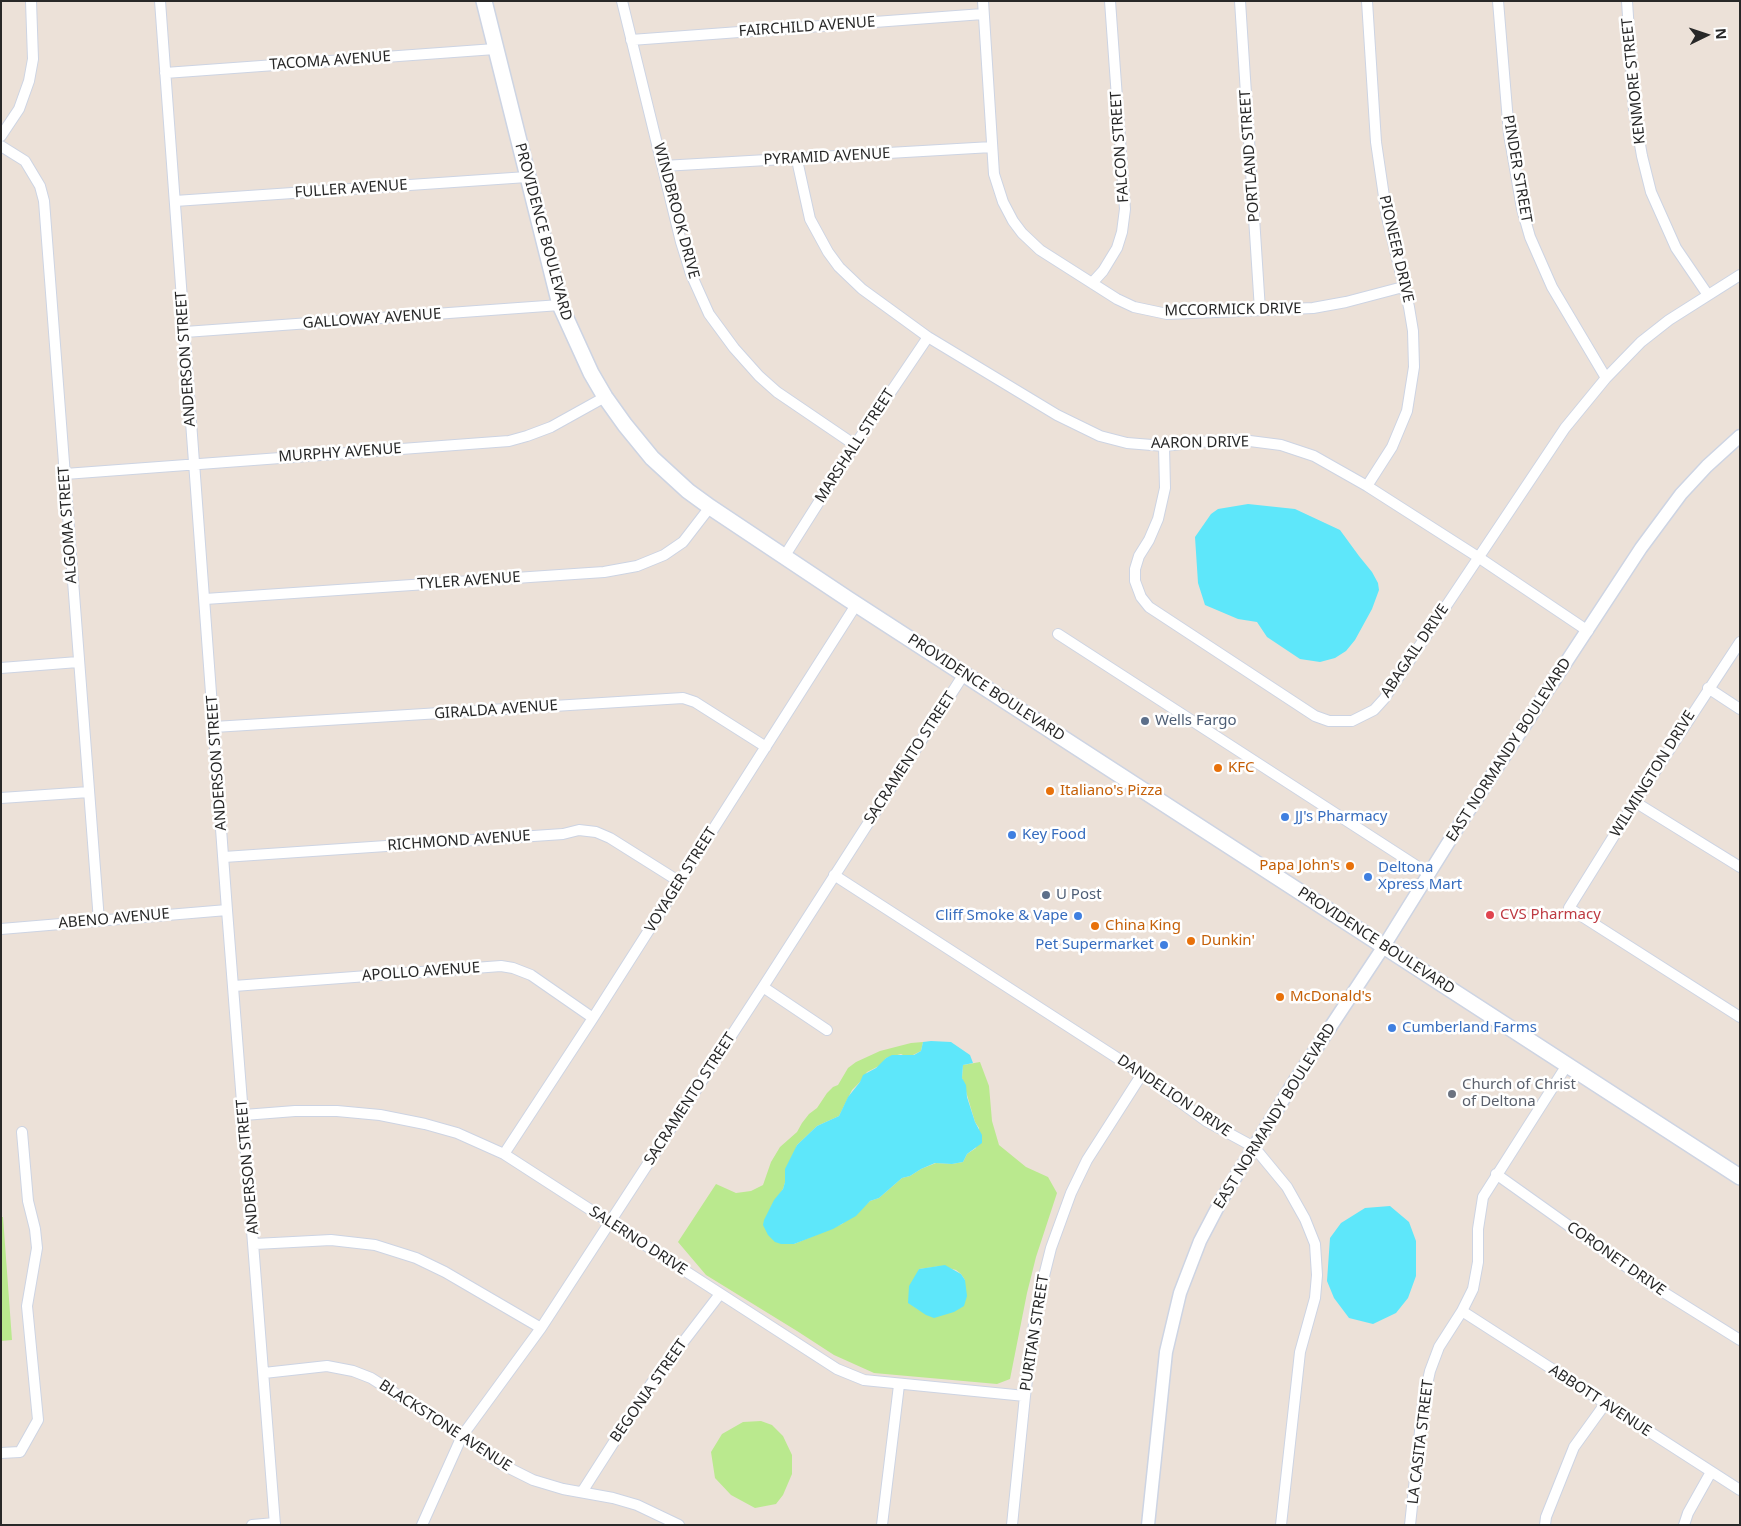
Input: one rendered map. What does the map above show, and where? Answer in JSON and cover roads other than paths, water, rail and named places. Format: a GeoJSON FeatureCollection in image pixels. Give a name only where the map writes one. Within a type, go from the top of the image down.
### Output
{"type":"FeatureCollection","features":[{"type":"Feature","properties":{"kind":"main road","name":"PROVIDENCE BOULEVARD"},"geometry":{"type":"LineString","coordinates":[[484,1],[560,305],[591,373],[605,398],[652,458],[688,491],[710,507],[856,605],[1740,1177]]}},
{"type":"Feature","properties":{"kind":"street"},"geometry":{"type":"LineString","coordinates":[[1,136],[19,109],[29,81],[32,59],[31,1]]}},
{"type":"Feature","properties":{"kind":"street","name":"ANDERSON STREET"},"geometry":{"type":"LineString","coordinates":[[160,1],[227,910],[275,1524]]}},
{"type":"Feature","properties":{"kind":"street","name":"WINDBROOK DRIVE"},"geometry":{"type":"LineString","coordinates":[[622,1],[691,274],[709,314],[734,348],[759,376],[777,392],[855,445]]}},
{"type":"Feature","properties":{"kind":"street","name":"MCCORMICK DRIVE"},"geometry":{"type":"LineString","coordinates":[[982,1],[994,174],[1003,202],[1013,221],[1022,233],[1040,250],[1117,299],[1134,307],[1167,314],[1313,308],[1346,302],[1403,287]]}},
{"type":"Feature","properties":{"kind":"street","name":"FALCON STREET"},"geometry":{"type":"LineString","coordinates":[[1092,283],[1103,271],[1117,248],[1122,232],[1125,209],[1110,1]]}},
{"type":"Feature","properties":{"kind":"street","name":"PORTLAND STREET"},"geometry":{"type":"LineString","coordinates":[[1240,1],[1260,310]]}},
{"type":"Feature","properties":{"kind":"street","name":"PIONEER DRIVE"},"geometry":{"type":"LineString","coordinates":[[1367,1],[1376,142],[1386,217],[1409,307],[1413,331],[1414,367],[1407,411],[1392,448],[1367,486]]}},
{"type":"Feature","properties":{"kind":"street","name":"PINDER STREET"},"geometry":{"type":"LineString","coordinates":[[1498,1],[1509,134],[1522,208],[1530,237],[1552,287],[1606,378]]}},
{"type":"Feature","properties":{"kind":"street","name":"KENMORE STREET"},"geometry":{"type":"LineString","coordinates":[[1627,1],[1634,110],[1642,156],[1651,192],[1676,248],[1708,295]]}},
{"type":"Feature","properties":{"kind":"street","name":"FAIRCHILD AVENUE"},"geometry":{"type":"LineString","coordinates":[[631,40],[983,14]]}},
{"type":"Feature","properties":{"kind":"street","name":"TACOMA AVENUE"},"geometry":{"type":"LineString","coordinates":[[166,73],[495,49]]}},
{"type":"Feature","properties":{"kind":"street","name":"ALGOMA STREET"},"geometry":{"type":"LineString","coordinates":[[1,146],[25,160],[40,186],[44,201],[99,921]]}},
{"type":"Feature","properties":{"kind":"street","name":"PYRAMID AVENUE"},"geometry":{"type":"LineString","coordinates":[[663,166],[797,160],[992,147]]}},
{"type":"Feature","properties":{"kind":"street","name":"AARON DRIVE"},"geometry":{"type":"LineString","coordinates":[[797,160],[810,219],[828,252],[862,289],[928,337],[1057,415],[1100,436],[1127,443],[1164,446],[1242,440],[1280,445],[1314,456],[1367,486],[1478,557],[1588,631]]}},
{"type":"Feature","properties":{"kind":"street","name":"FULLER AVENUE"},"geometry":{"type":"LineString","coordinates":[[175,201],[527,177]]}},
{"type":"Feature","properties":{"kind":"street","name":"ABAGAIL DRIVE"},"geometry":{"type":"LineString","coordinates":[[1164,446],[1165,488],[1158,519],[1149,540],[1139,556],[1135,569],[1135,581],[1141,597],[1149,607],[1315,716],[1329,721],[1352,720],[1374,710],[1384,699],[1565,428],[1606,378],[1648,337],[1669,320],[1740,275]]}},
{"type":"Feature","properties":{"kind":"street","name":"GALLOWAY AVENUE"},"geometry":{"type":"LineString","coordinates":[[184,332],[560,305]]}},
{"type":"Feature","properties":{"kind":"street","name":"MARSHALL STREET"},"geometry":{"type":"LineString","coordinates":[[784,557],[855,445],[928,337]]}},
{"type":"Feature","properties":{"kind":"street","name":"MURPHY AVENUE"},"geometry":{"type":"LineString","coordinates":[[65,474],[509,440],[551,428],[605,398]]}},
{"type":"Feature","properties":{"kind":"street","name":"EAST NORMANDY BOULEVARD"},"geometry":{"type":"LineString","coordinates":[[1148,1525],[1166,1352],[1180,1293],[1200,1241],[1222,1199],[1299,1074],[1641,548],[1681,494],[1706,466],[1740,436]]}},
{"type":"Feature","properties":{"kind":"street","name":"TYLER AVENUE"},"geometry":{"type":"LineString","coordinates":[[205,599],[604,572],[637,566],[664,555],[683,542],[710,507]]}},
{"type":"Feature","properties":{"kind":"street","name":"VOYAGER STREET"},"geometry":{"type":"LineString","coordinates":[[504,1154],[593,1018],[856,605]]}},
{"type":"Feature","properties":{"kind":"street"},"geometry":{"type":"LineString","coordinates":[[1058,634],[1429,874]]}},
{"type":"Feature","properties":{"kind":"street","name":"WILMINGTON DRIVE"},"geometry":{"type":"LineString","coordinates":[[1740,642],[1708,688],[1569,908],[1740,1017]]}},
{"type":"Feature","properties":{"kind":"street"},"geometry":{"type":"LineString","coordinates":[[1,668],[78,662]]}},
{"type":"Feature","properties":{"kind":"street","name":"SACRAMENTO STREET"},"geometry":{"type":"LineString","coordinates":[[422,1525],[462,1436],[541,1328],[964,674]]}},
{"type":"Feature","properties":{"kind":"street"},"geometry":{"type":"LineString","coordinates":[[1708,688],[1740,709]]}},
{"type":"Feature","properties":{"kind":"street","name":"GIRALDA AVENUE"},"geometry":{"type":"LineString","coordinates":[[214,727],[683,698],[695,702],[766,747]]}},
{"type":"Feature","properties":{"kind":"street"},"geometry":{"type":"LineString","coordinates":[[1,798],[89,792]]}},
{"type":"Feature","properties":{"kind":"street"},"geometry":{"type":"LineString","coordinates":[[1635,802],[1740,867]]}},
{"type":"Feature","properties":{"kind":"street","name":"RICHMOND AVENUE"},"geometry":{"type":"LineString","coordinates":[[224,857],[563,834],[579,830],[596,832],[610,838],[680,882]]}},
{"type":"Feature","properties":{"kind":"street","name":"DANDELION DRIVE"},"geometry":{"type":"LineString","coordinates":[[834,875],[1142,1074],[1206,1121],[1254,1147],[1287,1187],[1305,1219],[1314,1244],[1317,1274],[1315,1298],[1300,1352],[1281,1525]]}},
{"type":"Feature","properties":{"kind":"street","name":"ABENO AVENUE"},"geometry":{"type":"LineString","coordinates":[[1,929],[227,910]]}},
{"type":"Feature","properties":{"kind":"street","name":"APOLLO AVENUE"},"geometry":{"type":"LineString","coordinates":[[234,986],[501,966],[513,968],[531,975],[593,1018]]}},
{"type":"Feature","properties":{"kind":"street"},"geometry":{"type":"LineString","coordinates":[[763,987],[828,1030]]}},
{"type":"Feature","properties":{"kind":"street","name":"LA CASITA STREET"},"geometry":{"type":"LineString","coordinates":[[1410,1525],[1423,1403],[1430,1371],[1439,1347],[1462,1311],[1472,1290],[1478,1262],[1478,1229],[1483,1197],[1567,1065]]}},
{"type":"Feature","properties":{"kind":"street","name":"PURITAN STREET"},"geometry":{"type":"LineString","coordinates":[[1012,1525],[1024,1396],[1036,1308],[1051,1248],[1071,1193],[1087,1160],[1142,1074]]}},
{"type":"Feature","properties":{"kind":"street","name":"SALERNO DRIVE"},"geometry":{"type":"LineString","coordinates":[[244,1115],[295,1111],[336,1111],[380,1115],[457,1133],[504,1154],[837,1369],[864,1380],[1024,1396]]}},
{"type":"Feature","properties":{"kind":"street"},"geometry":{"type":"LineString","coordinates":[[1,1453],[20,1452],[38,1420],[27,1306],[37,1248],[35,1229],[28,1201],[22,1132]]}},
{"type":"Feature","properties":{"kind":"street","name":"CORONET DRIVE"},"geometry":{"type":"LineString","coordinates":[[1496,1174],[1652,1285],[1740,1340]]}},
{"type":"Feature","properties":{"kind":"street"},"geometry":{"type":"LineString","coordinates":[[254,1244],[331,1240],[374,1245],[416,1258],[445,1272],[541,1328]]}},
{"type":"Feature","properties":{"kind":"street","name":"BEGONIA STREET"},"geometry":{"type":"LineString","coordinates":[[582,1492],[651,1384],[720,1294]]}},
{"type":"Feature","properties":{"kind":"street","name":"ABBOTT AVENUE"},"geometry":{"type":"LineString","coordinates":[[1462,1311],[1740,1490]]}},
{"type":"Feature","properties":{"kind":"street","name":"BLACKSTONE AVENUE"},"geometry":{"type":"LineString","coordinates":[[264,1374],[327,1366],[353,1371],[371,1378],[462,1436],[501,1464],[533,1480],[563,1489],[613,1498],[637,1505],[679,1525]]}},
{"type":"Feature","properties":{"kind":"street"},"geometry":{"type":"LineString","coordinates":[[882,1525],[899,1385]]}},
{"type":"Feature","properties":{"kind":"street"},"geometry":{"type":"LineString","coordinates":[[1545,1525],[1546,1516],[1574,1447],[1605,1404]]}},
{"type":"Feature","properties":{"kind":"street"},"geometry":{"type":"LineString","coordinates":[[1684,1525],[1688,1513],[1711,1472]]}},
{"type":"Feature","properties":{"kind":"street"},"geometry":{"type":"LineString","coordinates":[[252,1525],[275,1524]]}},
{"type":"Feature","properties":{"kind":"water"},"geometry":{"type":"Polygon","coordinates":[[[1248,504],[1295,509],[1340,530],[1372,572],[1378,583],[1379,590],[1372,609],[1355,640],[1346,651],[1335,658],[1320,662],[1300,659],[1267,637],[1257,622],[1238,619],[1205,605],[1198,583],[1195,537],[1211,514],[1218,509],[1248,504]]]}},
{"type":"Feature","properties":{"kind":"water"},"geometry":{"type":"Polygon","coordinates":[[[923,1042],[951,1042],[970,1055],[973,1063],[963,1065],[962,1078],[966,1085],[967,1097],[975,1122],[982,1135],[982,1143],[967,1154],[963,1162],[952,1164],[935,1163],[902,1178],[879,1198],[870,1201],[856,1216],[833,1229],[794,1244],[775,1242],[768,1235],[763,1225],[764,1220],[774,1200],[783,1189],[785,1169],[797,1145],[817,1126],[839,1116],[848,1097],[863,1075],[876,1068],[892,1055],[914,1055],[921,1051],[923,1042]]]}},
{"type":"Feature","properties":{"kind":"water"},"geometry":{"type":"Polygon","coordinates":[[[1390,1206],[1409,1222],[1416,1241],[1416,1276],[1408,1298],[1396,1313],[1373,1324],[1349,1318],[1334,1298],[1327,1281],[1330,1238],[1341,1223],[1365,1208],[1390,1206]]]}},
{"type":"Feature","properties":{"kind":"water"},"geometry":{"type":"Polygon","coordinates":[[[945,1265],[961,1274],[965,1280],[967,1296],[964,1306],[954,1312],[934,1318],[908,1303],[909,1286],[919,1269],[945,1265]]]}},
{"type":"Feature","properties":{"kind":"place","name":"Wells Fargo"},"geometry":{"type":"Point","coordinates":[1145,721]}},
{"type":"Feature","properties":{"kind":"place","name":"KFC"},"geometry":{"type":"Point","coordinates":[1218,768]}},
{"type":"Feature","properties":{"kind":"place","name":"Italiano's Pizza"},"geometry":{"type":"Point","coordinates":[1050,791]}},
{"type":"Feature","properties":{"kind":"place","name":"JJ's Pharmacy"},"geometry":{"type":"Point","coordinates":[1285,817]}},
{"type":"Feature","properties":{"kind":"place","name":"Key Food"},"geometry":{"type":"Point","coordinates":[1012,835]}},
{"type":"Feature","properties":{"kind":"place","name":"Papa John's"},"geometry":{"type":"Point","coordinates":[1350,866]}},
{"type":"Feature","properties":{"kind":"place","name":"Deltona Xpress Mart"},"geometry":{"type":"Point","coordinates":[1368,877]}},
{"type":"Feature","properties":{"kind":"place","name":"U Post"},"geometry":{"type":"Point","coordinates":[1046,895]}},
{"type":"Feature","properties":{"kind":"place","name":"CVS Pharmacy"},"geometry":{"type":"Point","coordinates":[1490,915]}},
{"type":"Feature","properties":{"kind":"place","name":"Cliff Smoke & Vape"},"geometry":{"type":"Point","coordinates":[1078,916]}},
{"type":"Feature","properties":{"kind":"place","name":"China King"},"geometry":{"type":"Point","coordinates":[1095,926]}},
{"type":"Feature","properties":{"kind":"place","name":"Dunkin'"},"geometry":{"type":"Point","coordinates":[1191,941]}},
{"type":"Feature","properties":{"kind":"place","name":"Pet Supermarket"},"geometry":{"type":"Point","coordinates":[1164,945]}},
{"type":"Feature","properties":{"kind":"place","name":"McDonald's"},"geometry":{"type":"Point","coordinates":[1280,997]}},
{"type":"Feature","properties":{"kind":"place","name":"Cumberland Farms"},"geometry":{"type":"Point","coordinates":[1392,1028]}},
{"type":"Feature","properties":{"kind":"place","name":"Church of Christ of Deltona"},"geometry":{"type":"Point","coordinates":[1452,1094]}}]}
